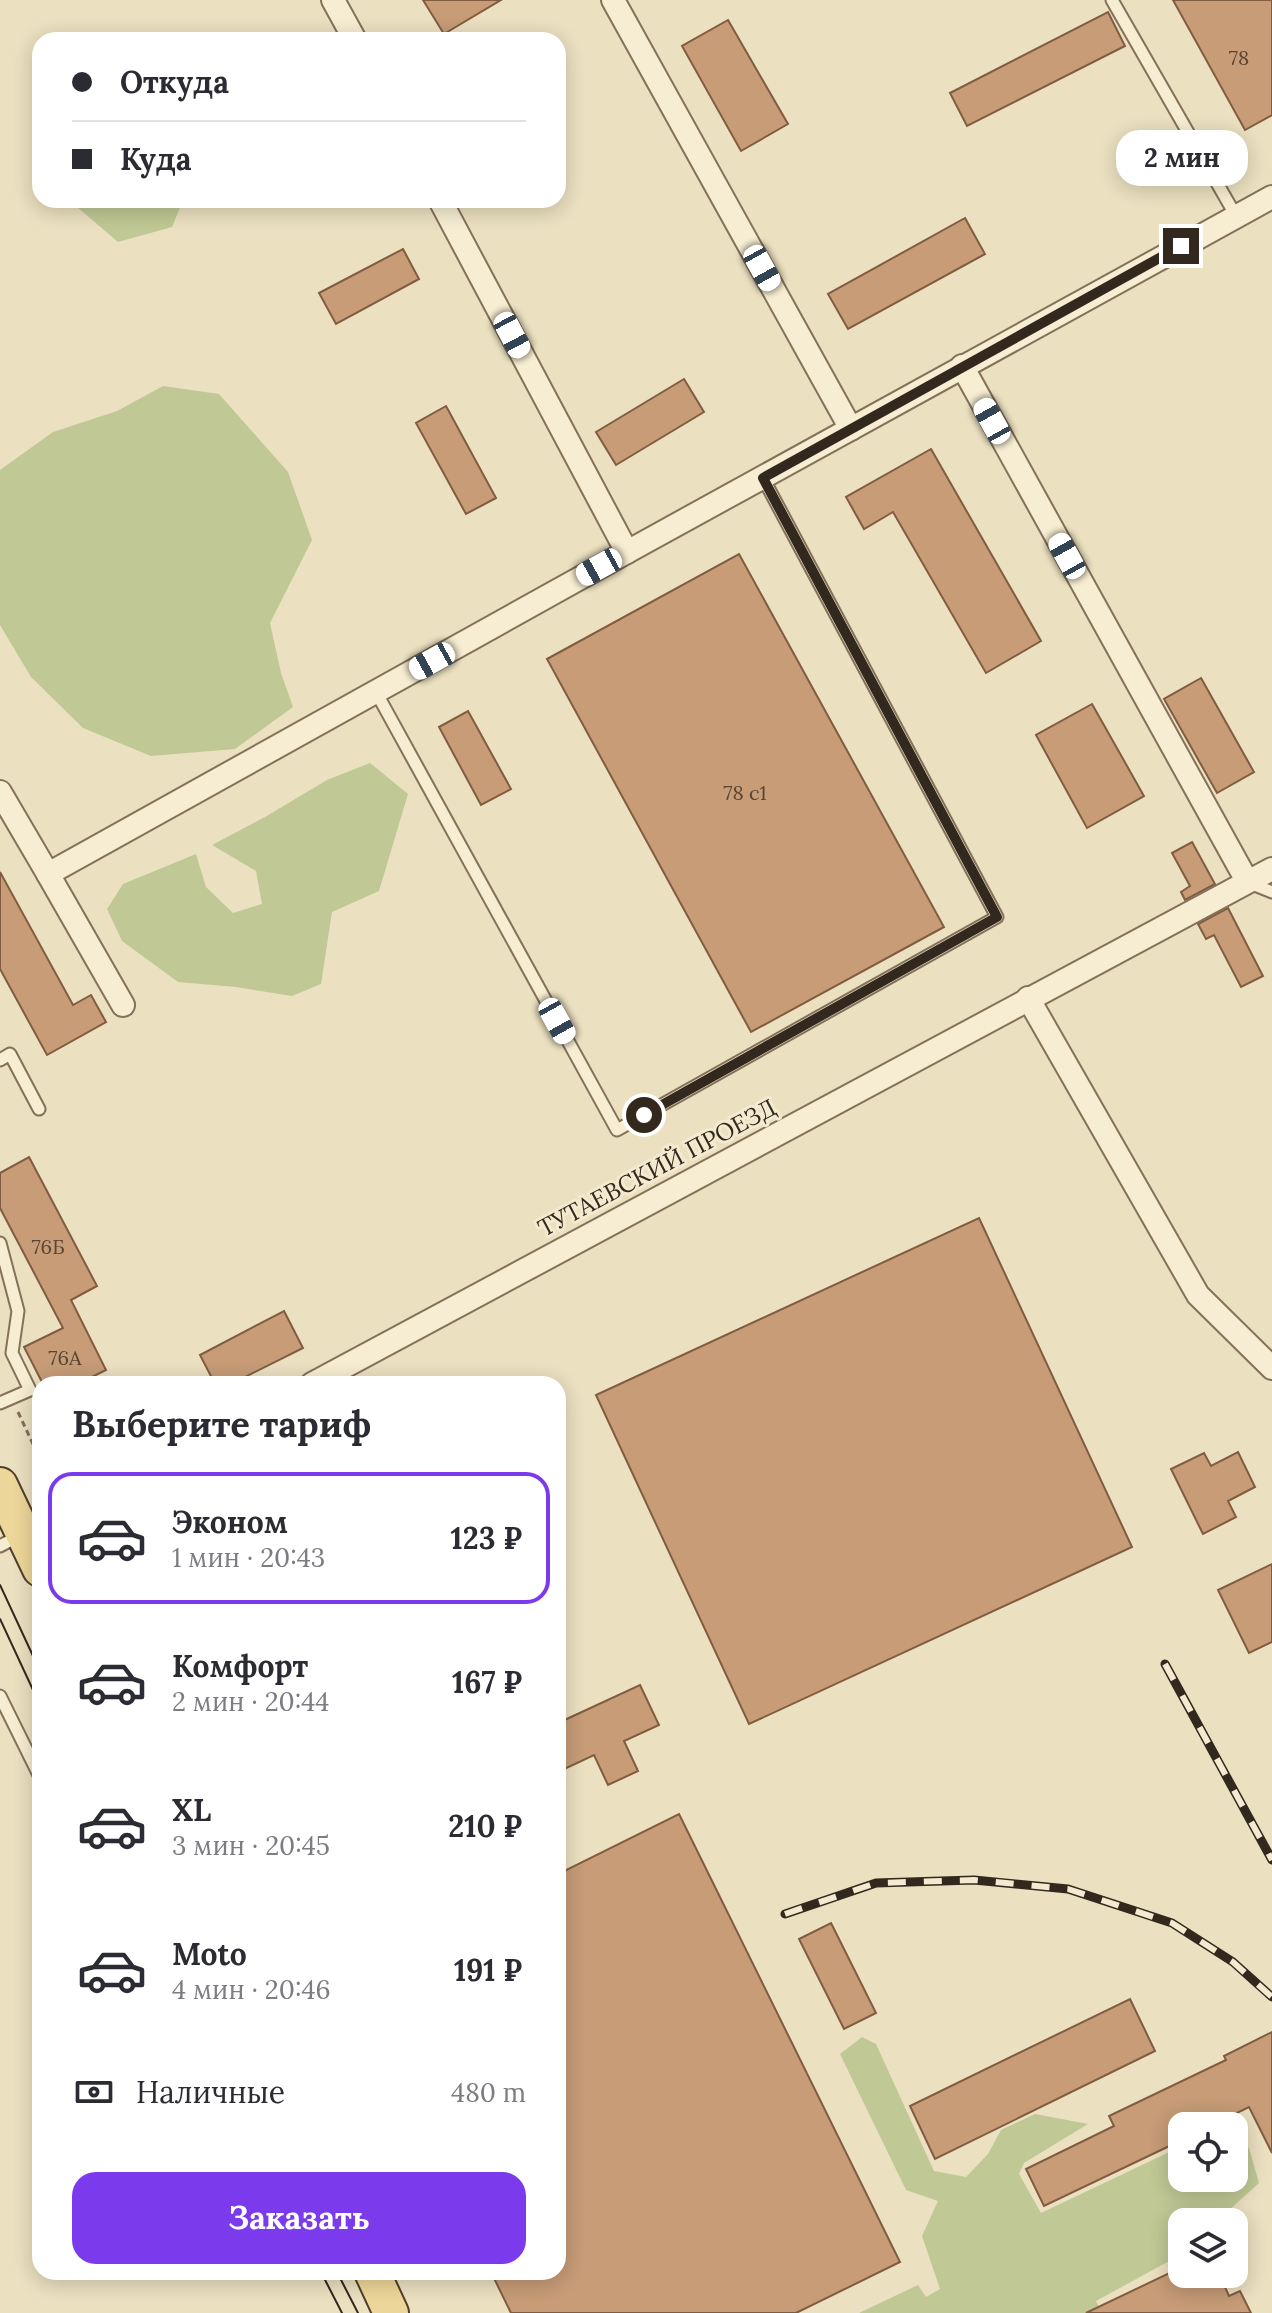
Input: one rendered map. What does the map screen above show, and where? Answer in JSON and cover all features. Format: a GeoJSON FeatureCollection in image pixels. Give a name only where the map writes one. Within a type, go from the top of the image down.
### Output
{"type":"FeatureCollection","features":[{"type":"Feature","properties":{"kind":"main road"},"geometry":{"type":"LineString","coordinates":[[0,1485],[32,1555]]}},
{"type":"Feature","properties":{"kind":"main road"},"geometry":{"type":"LineString","coordinates":[[376,2280],[391,2313]]}},
{"type":"Feature","properties":{"kind":"street"},"geometry":{"type":"LineString","coordinates":[[333,0],[351,32]]}},
{"type":"Feature","properties":{"kind":"street"},"geometry":{"type":"LineString","coordinates":[[613,0],[851,429]]}},
{"type":"Feature","properties":{"kind":"street"},"geometry":{"type":"LineString","coordinates":[[48,874],[1272,197]]}},
{"type":"Feature","properties":{"kind":"street"},"geometry":{"type":"LineString","coordinates":[[444,208],[627,552]]}},
{"type":"Feature","properties":{"kind":"street"},"geometry":{"type":"LineString","coordinates":[[962,366],[1247,881]]}},
{"type":"Feature","properties":{"kind":"street"},"geometry":{"type":"LineString","coordinates":[[0,792],[123,1005]]}},
{"type":"Feature","properties":{"kind":"street","name":"ТУТАЕВСКИЙ ПРОЕЗД"},"geometry":{"type":"LineString","coordinates":[[327,1376],[1272,869]]}},
{"type":"Feature","properties":{"kind":"street"},"geometry":{"type":"LineString","coordinates":[[1028,998],[1198,1295],[1272,1368]]}},
{"type":"Feature","properties":{"kind":"lane"},"geometry":{"type":"LineString","coordinates":[[1112,0],[1236,216]]}},
{"type":"Feature","properties":{"kind":"lane"},"geometry":{"type":"LineString","coordinates":[[376,692],[617,1130],[997,917],[763,478]]}},
{"type":"Feature","properties":{"kind":"lane"},"geometry":{"type":"LineString","coordinates":[[1247,881],[1272,892]]}},
{"type":"Feature","properties":{"kind":"lane"},"geometry":{"type":"LineString","coordinates":[[0,1060],[10,1054],[39,1109]]}},
{"type":"Feature","properties":{"kind":"lane"},"geometry":{"type":"LineString","coordinates":[[0,1243],[18,1311],[12,1353],[30,1390],[6,1401]]}},
{"type":"Feature","properties":{"kind":"lane"},"geometry":{"type":"LineString","coordinates":[[0,1696],[32,1761]]}},
{"type":"Feature","properties":{"kind":"path"},"geometry":{"type":"LineString","coordinates":[[6,1401],[32,1445]]}},
{"type":"Feature","properties":{"kind":"green space"},"geometry":{"type":"Polygon","coordinates":[[[78,208],[180,208],[172,227],[118,242],[78,208]]]}},
{"type":"Feature","properties":{"kind":"green space"},"geometry":{"type":"Polygon","coordinates":[[[163,386],[219,394],[288,472],[312,540],[270,623],[281,673],[293,707],[235,749],[151,756],[83,728],[31,677],[0,625],[0,470],[53,432],[117,411],[163,386]]]}},
{"type":"Feature","properties":{"kind":"green space"},"geometry":{"type":"Polygon","coordinates":[[[370,763],[408,794],[379,891],[332,912],[321,984],[292,996],[178,982],[122,941],[107,909],[123,884],[196,854],[206,887],[233,913],[262,904],[256,871],[212,845],[327,780],[370,763]]]}},
{"type":"Feature","properties":{"kind":"green space"},"geometry":{"type":"Polygon","coordinates":[[[862,2037],[876,2044],[934,2171],[966,2177],[988,2154],[1001,2130],[1035,2114],[1088,2124],[1024,2163],[1019,2174],[1041,2213],[1168,2153],[1168,2192],[1248,2192],[1248,2147],[1259,2183],[1231,2208],[1168,2208],[1168,2262],[1096,2301],[1102,2313],[859,2313],[918,2285],[926,2297],[940,2289],[922,2236],[938,2201],[906,2190],[840,2054],[862,2037]]]}},
{"type":"Feature","properties":{"kind":"building"},"geometry":{"type":"Polygon","coordinates":[[[423,0],[501,0],[447,32],[443,32],[423,0]]]}},
{"type":"Feature","properties":{"kind":"building"},"geometry":{"type":"Polygon","coordinates":[[[1173,0],[1272,0],[1272,115],[1245,130],[1173,0]]]}},
{"type":"Feature","properties":{"kind":"building"},"geometry":{"type":"Polygon","coordinates":[[[1108,12],[1125,46],[967,126],[950,93],[1108,12]]]}},
{"type":"Feature","properties":{"kind":"building"},"geometry":{"type":"Polygon","coordinates":[[[728,20],[788,124],[741,151],[682,46],[728,20]]]}},
{"type":"Feature","properties":{"kind":"building"},"geometry":{"type":"Polygon","coordinates":[[[965,218],[985,254],[848,329],[828,294],[965,218]]]}},
{"type":"Feature","properties":{"kind":"building"},"geometry":{"type":"Polygon","coordinates":[[[403,249],[419,279],[336,324],[319,293],[403,249]]]}},
{"type":"Feature","properties":{"kind":"building"},"geometry":{"type":"Polygon","coordinates":[[[684,379],[704,412],[616,465],[596,432],[684,379]]]}},
{"type":"Feature","properties":{"kind":"building"},"geometry":{"type":"Polygon","coordinates":[[[446,406],[496,498],[466,514],[416,423],[446,406]]]}},
{"type":"Feature","properties":{"kind":"building"},"geometry":{"type":"Polygon","coordinates":[[[931,449],[1041,641],[986,673],[893,512],[864,529],[846,497],[931,449]]]}},
{"type":"Feature","properties":{"kind":"building"},"geometry":{"type":"Polygon","coordinates":[[[739,554],[944,927],[751,1032],[547,659],[739,554]]]}},
{"type":"Feature","properties":{"kind":"building"},"geometry":{"type":"Polygon","coordinates":[[[1201,678],[1254,772],[1217,793],[1164,699],[1201,678]]]}},
{"type":"Feature","properties":{"kind":"building"},"geometry":{"type":"Polygon","coordinates":[[[1092,704],[1144,796],[1087,828],[1036,735],[1092,704]]]}},
{"type":"Feature","properties":{"kind":"building"},"geometry":{"type":"Polygon","coordinates":[[[468,711],[511,789],[481,805],[439,727],[468,711]]]}},
{"type":"Feature","properties":{"kind":"building"},"geometry":{"type":"Polygon","coordinates":[[[1192,842],[1215,884],[1185,900],[1181,892],[1190,886],[1172,853],[1192,842]]]}},
{"type":"Feature","properties":{"kind":"building"},"geometry":{"type":"Polygon","coordinates":[[[0,872],[73,1005],[91,995],[106,1022],[47,1055],[0,969],[0,872]]]}},
{"type":"Feature","properties":{"kind":"building"},"geometry":{"type":"Polygon","coordinates":[[[1228,908],[1263,976],[1241,987],[1214,935],[1206,939],[1198,924],[1228,908]]]}},
{"type":"Feature","properties":{"kind":"building"},"geometry":{"type":"Polygon","coordinates":[[[29,1157],[97,1286],[71,1300],[106,1370],[94,1376],[39,1376],[24,1347],[63,1328],[0,1208],[0,1173],[29,1157]]]}},
{"type":"Feature","properties":{"kind":"building"},"geometry":{"type":"Polygon","coordinates":[[[979,1218],[1132,1547],[749,1724],[596,1395],[979,1218]]]}},
{"type":"Feature","properties":{"kind":"building"},"geometry":{"type":"Polygon","coordinates":[[[284,1311],[303,1348],[247,1376],[211,1376],[200,1355],[284,1311]]]}},
{"type":"Feature","properties":{"kind":"building"},"geometry":{"type":"Polygon","coordinates":[[[1238,1452],[1255,1487],[1228,1501],[1236,1517],[1203,1534],[1171,1469],[1204,1453],[1211,1466],[1238,1452]]]}},
{"type":"Feature","properties":{"kind":"building"},"geometry":{"type":"Polygon","coordinates":[[[1272,1564],[1272,1642],[1249,1653],[1218,1590],[1272,1564]]]}},
{"type":"Feature","properties":{"kind":"building"},"geometry":{"type":"Polygon","coordinates":[[[640,1685],[659,1725],[624,1741],[638,1771],[608,1785],[594,1755],[566,1768],[566,1719],[640,1685]]]}},
{"type":"Feature","properties":{"kind":"building"},"geometry":{"type":"Polygon","coordinates":[[[679,1814],[900,2262],[796,2313],[511,2313],[495,2280],[566,2280],[566,1870],[679,1814]]]}},
{"type":"Feature","properties":{"kind":"building"},"geometry":{"type":"Polygon","coordinates":[[[831,1923],[876,2013],[844,2029],[799,1939],[831,1923]]]}},
{"type":"Feature","properties":{"kind":"building"},"geometry":{"type":"Polygon","coordinates":[[[1130,1999],[1155,2051],[935,2159],[910,2106],[1130,1999]]]}},
{"type":"Feature","properties":{"kind":"building"},"geometry":{"type":"Polygon","coordinates":[[[1272,2032],[1272,2153],[1249,2107],[1239,2112],[1168,2112],[1168,2147],[1044,2206],[1026,2169],[1114,2126],[1109,2116],[1226,2060],[1224,2056],[1272,2032]]]}},
{"type":"Feature","properties":{"kind":"building"},"geometry":{"type":"Polygon","coordinates":[[[1168,2274],[1168,2288],[1225,2288],[1229,2296],[1240,2291],[1251,2313],[1086,2313],[1168,2274]]]}},
{"type":"Feature","properties":{"kind":"tram line"},"geometry":{"type":"LineString","coordinates":[[0,1585],[32,1654]]}},
{"type":"Feature","properties":{"kind":"tram line"},"geometry":{"type":"LineString","coordinates":[[0,1619],[32,1688]]}},
{"type":"Feature","properties":{"kind":"tram line"},"geometry":{"type":"LineString","coordinates":[[325,2280],[342,2313]]}},
{"type":"Feature","properties":{"kind":"tram line"},"geometry":{"type":"LineString","coordinates":[[341,2280],[358,2313]]}},
{"type":"Feature","properties":{"kind":"railway"},"geometry":{"type":"LineString","coordinates":[[1165,1664],[1272,1860]]}},
{"type":"Feature","properties":{"kind":"railway"},"geometry":{"type":"LineString","coordinates":[[785,1914],[876,1883],[974,1880],[1068,1889],[1172,1923],[1233,1962],[1272,1997]]}},
{"type":"Feature","properties":{"kind":"route"},"geometry":{"type":"LineString","coordinates":[[644,1115],[997,917],[763,478],[1181,246]]}}]}
